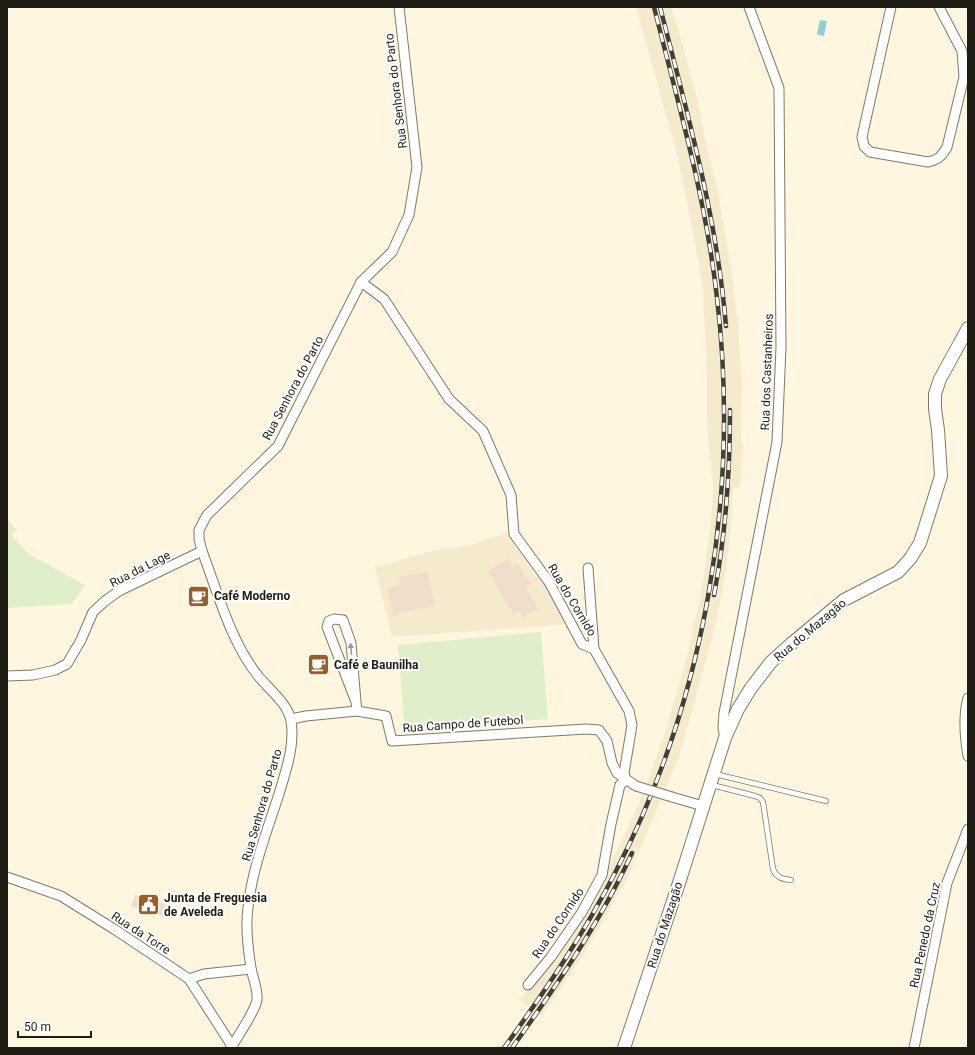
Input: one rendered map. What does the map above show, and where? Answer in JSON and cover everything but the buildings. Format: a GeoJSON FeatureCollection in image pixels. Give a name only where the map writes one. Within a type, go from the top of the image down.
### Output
{"type":"FeatureCollection","features":[{"type":"Feature","properties":{"kind":"street","name":"Rua Senhora do Parto"},"geometry":{"type":"LineString","coordinates":[[232,1047],[244,1028],[257,1002],[257,988],[251,970],[247,908],[255,870],[290,757],[292,733],[291,719],[284,706],[258,676],[238,646],[202,551],[199,539],[199,530],[207,515],[278,446],[361,282],[392,252],[409,214],[417,167],[398,7]]}},
{"type":"Feature","properties":{"kind":"street","name":"Rua dos Castanheiros"},"geometry":{"type":"LineString","coordinates":[[725,738],[723,728],[724,713],[777,442],[781,347],[780,88],[749,7]]}},
{"type":"Feature","properties":{"kind":"street"},"geometry":{"type":"LineString","coordinates":[[891,7],[862,137],[864,146],[870,152],[928,162],[936,160],[942,156],[947,147],[964,76],[962,51],[939,7]]}},
{"type":"Feature","properties":{"kind":"street","name":"Rua do Cornido"},"geometry":{"type":"LineString","coordinates":[[361,282],[384,299],[449,399],[483,431],[511,495],[514,534],[549,582],[582,644],[594,649],[629,711],[632,725],[624,773],[626,780],[620,786],[611,824],[602,875],[582,912],[551,957],[528,986]]}},
{"type":"Feature","properties":{"kind":"street","name":"Rua do Mazagão"},"geometry":{"type":"LineString","coordinates":[[624,1048],[725,738],[738,709],[750,688],[771,662],[844,600],[898,572],[910,559],[920,543],[941,476],[935,394],[940,378],[968,328]]}},
{"type":"Feature","properties":{"kind":"street","name":"Rua da Lage"},"geometry":{"type":"LineString","coordinates":[[7,676],[33,675],[55,670],[67,664],[81,640],[93,612],[105,601],[119,591],[202,551]]}},
{"type":"Feature","properties":{"kind":"street"},"geometry":{"type":"LineString","coordinates":[[588,568],[594,649]]}},
{"type":"Feature","properties":{"kind":"street"},"geometry":{"type":"LineString","coordinates":[[334,619],[343,620],[349,638],[357,706],[327,627],[329,621],[334,619]]}},
{"type":"Feature","properties":{"kind":"street"},"geometry":{"type":"LineString","coordinates":[[968,698],[966,704],[966,744],[968,756]]}},
{"type":"Feature","properties":{"kind":"street","name":"Rua Campo de Futebol"},"geometry":{"type":"LineString","coordinates":[[291,719],[357,706],[386,716],[392,741],[586,728],[600,730],[607,741],[612,763],[617,773],[626,780]]}},
{"type":"Feature","properties":{"kind":"street"},"geometry":{"type":"LineString","coordinates":[[626,780],[636,786],[703,806]]}},
{"type":"Feature","properties":{"kind":"street","name":"Rua Penedo da Cruz"},"geometry":{"type":"LineString","coordinates":[[914,1048],[947,883],[968,829]]}},
{"type":"Feature","properties":{"kind":"street","name":"Rua da Torre"},"geometry":{"type":"LineString","coordinates":[[7,877],[61,896],[189,979],[232,1047]]}},
{"type":"Feature","properties":{"kind":"street"},"geometry":{"type":"LineString","coordinates":[[189,979],[204,974],[251,970]]}},
{"type":"Feature","properties":{"kind":"lane"},"geometry":{"type":"LineString","coordinates":[[712,779],[826,801]]}},
{"type":"Feature","properties":{"kind":"lane"},"geometry":{"type":"LineString","coordinates":[[712,779],[760,798],[763,802],[773,869],[782,879],[791,880]]}},
{"type":"Feature","properties":{"kind":"shaded area"},"geometry":{"type":"Polygon","coordinates":[[[636,7],[671,7],[697,98],[707,148],[718,191],[733,282],[738,325],[742,383],[741,442],[743,443],[740,487],[733,488],[726,571],[715,627],[679,757],[671,776],[629,874],[582,957],[542,1015],[539,1014],[515,1048],[500,1048],[529,1007],[518,999],[521,998],[554,957],[596,892],[643,795],[666,730],[685,665],[701,594],[710,533],[713,488],[707,423],[707,380],[703,288],[677,154],[636,7]]]}},
{"type":"Feature","properties":{"kind":"shaded area"},"geometry":{"type":"Polygon","coordinates":[[[507,533],[536,578],[541,575],[569,624],[392,637],[375,567],[441,549],[467,546],[507,533]]]}},
{"type":"Feature","properties":{"kind":"green space"},"geometry":{"type":"Polygon","coordinates":[[[7,519],[17,530],[11,535],[29,554],[85,585],[72,604],[7,608],[7,519]]]}},
{"type":"Feature","properties":{"kind":"green space"},"geometry":{"type":"Polygon","coordinates":[[[541,632],[548,719],[405,731],[398,645],[541,632]]]}},
{"type":"Feature","properties":{"kind":"water"},"geometry":{"type":"Polygon","coordinates":[[[820,20],[827,21],[824,36],[817,34],[820,20]]]}},
{"type":"Feature","properties":{"kind":"railway"},"geometry":{"type":"LineString","coordinates":[[504,1048],[549,984],[591,917],[616,871],[647,804],[673,735],[694,664],[709,592],[719,519],[724,445],[723,371],[717,298],[699,188],[654,7]]}},
{"type":"Feature","properties":{"kind":"railway"},"geometry":{"type":"LineString","coordinates":[[660,7],[700,165],[716,245],[726,326]]}},
{"type":"Feature","properties":{"kind":"railway"},"geometry":{"type":"LineString","coordinates":[[714,595],[722,549],[724,526],[729,456],[730,410]]}},
{"type":"Feature","properties":{"kind":"railway"},"geometry":{"type":"LineString","coordinates":[[512,1048],[561,978],[592,929],[632,853]]}},
{"type":"Feature","properties":{"kind":"place","name":"Café Moderno"},"geometry":{"type":"Point","coordinates":[199,596]}},
{"type":"Feature","properties":{"kind":"place","name":"Café e Baunilha"},"geometry":{"type":"Point","coordinates":[318,665]}},
{"type":"Feature","properties":{"kind":"place","name":"Junta de Freguesia de Aveleda"},"geometry":{"type":"Point","coordinates":[148,905]}}]}
